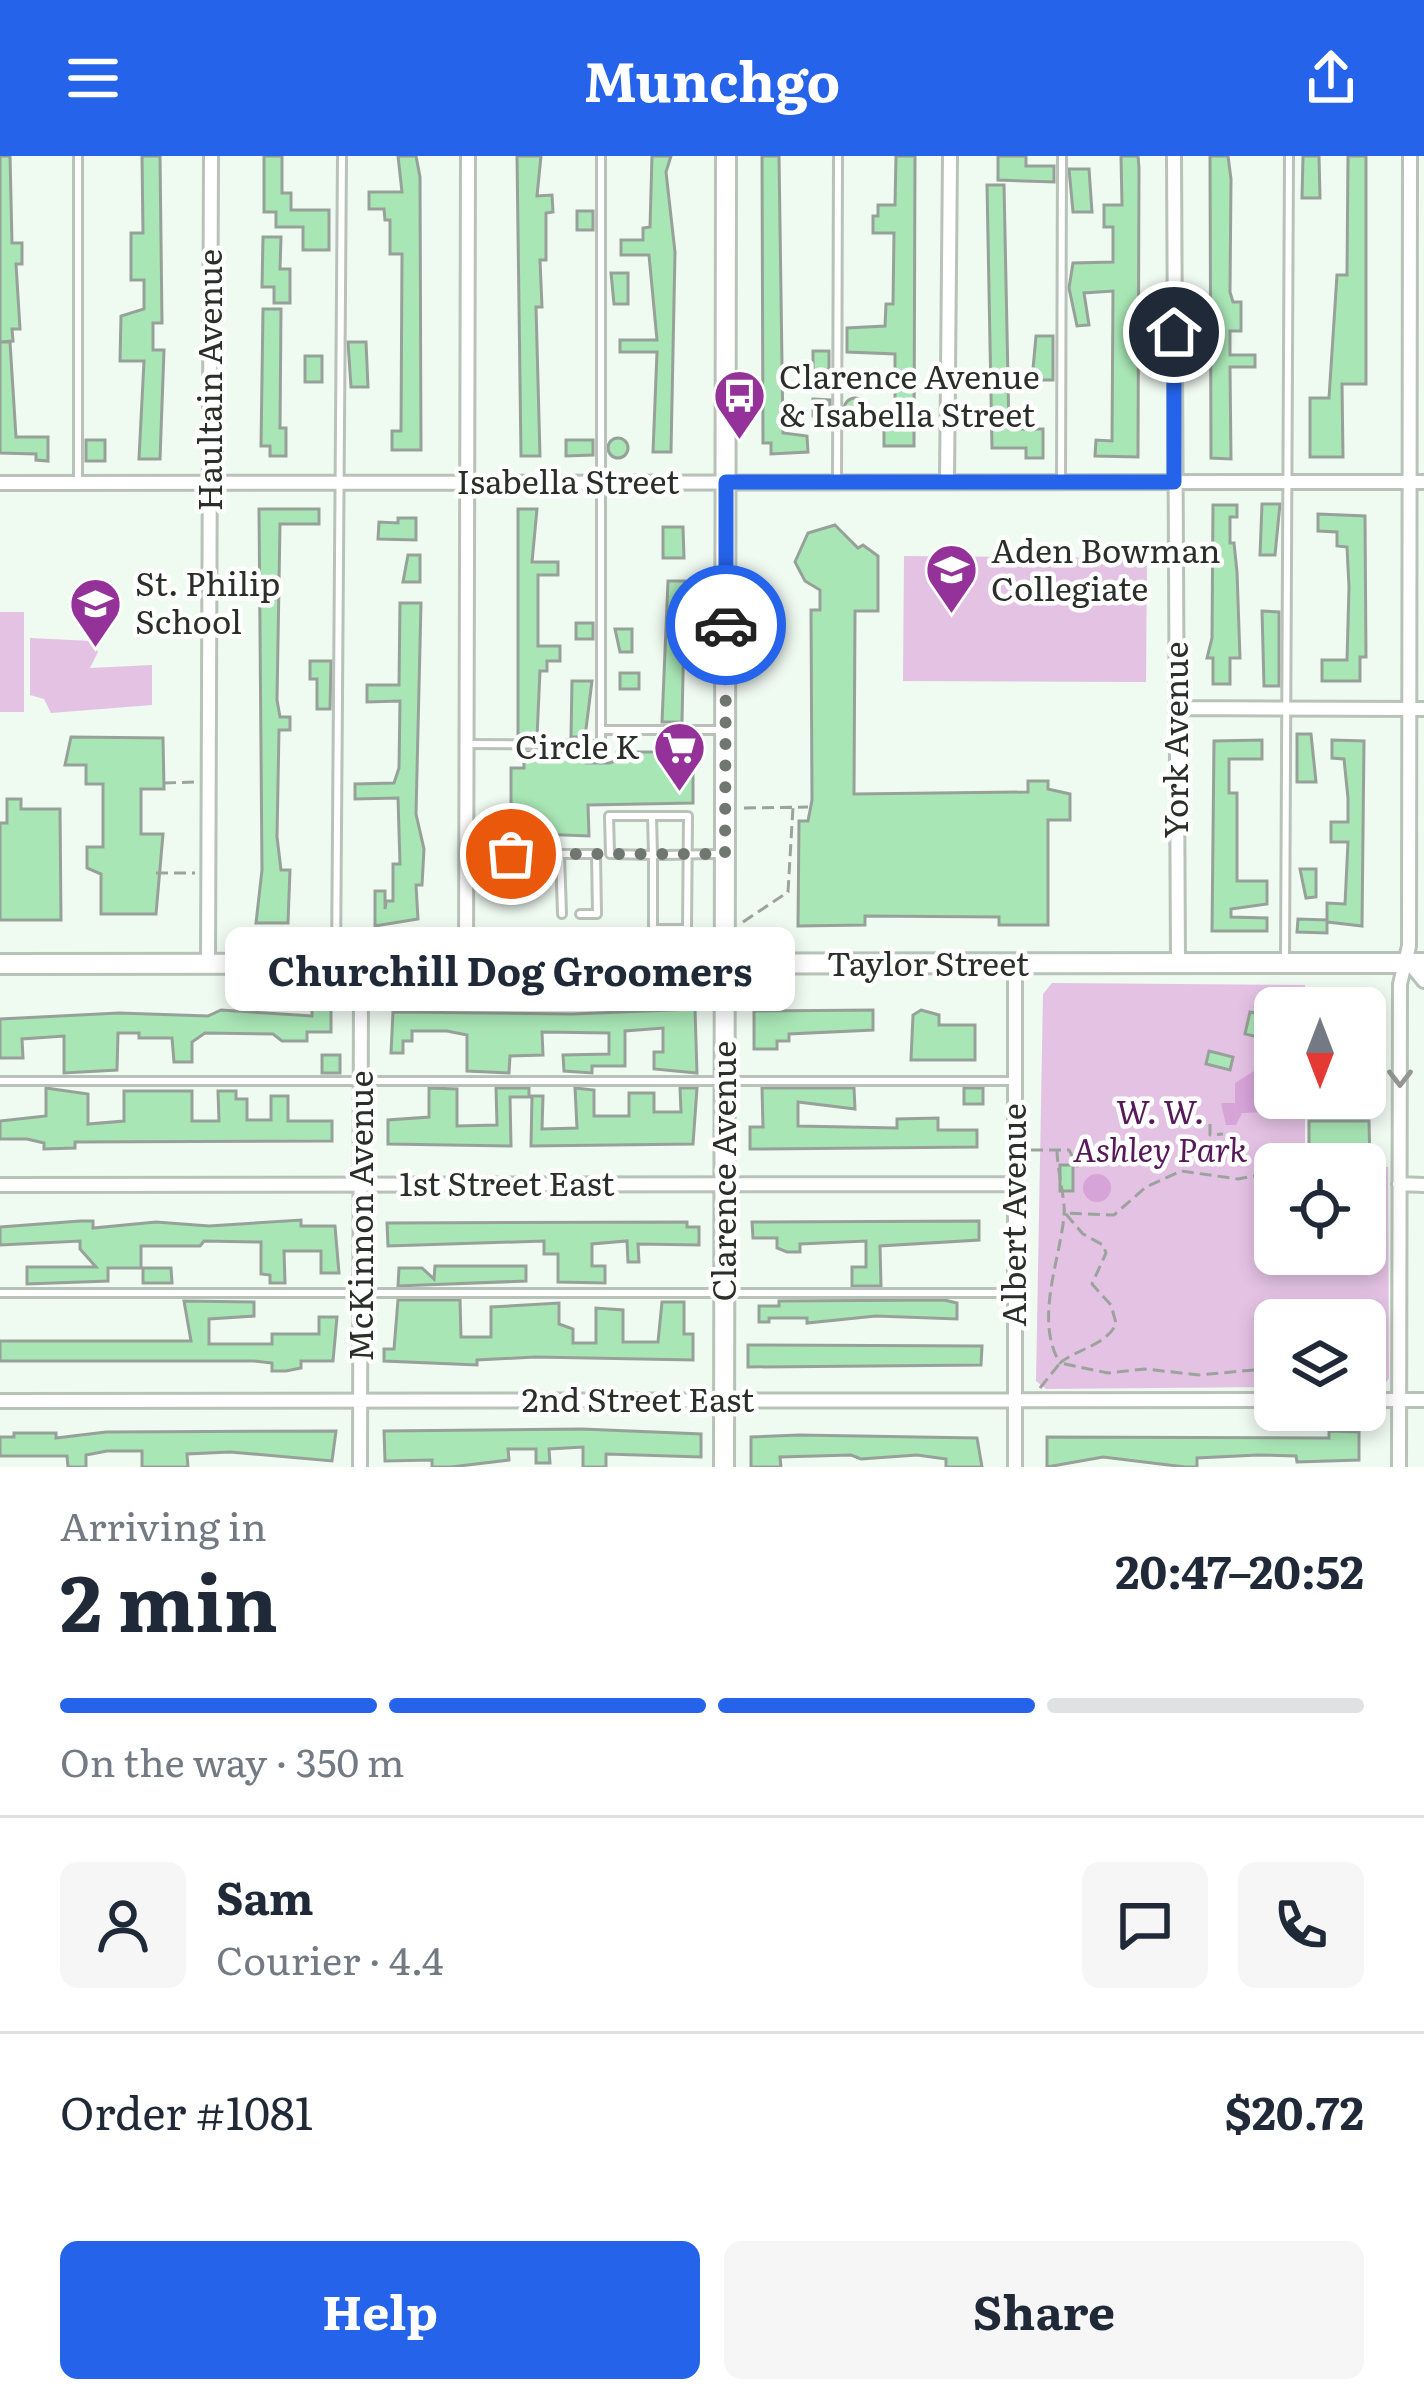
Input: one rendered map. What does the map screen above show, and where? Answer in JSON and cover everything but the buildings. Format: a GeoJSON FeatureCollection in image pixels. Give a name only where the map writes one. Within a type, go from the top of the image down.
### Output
{"type":"FeatureCollection","features":[{"type":"Feature","properties":{"kind":"main road","name":"Clarence Avenue"},"geometry":{"type":"LineString","coordinates":[[724,1467],[726,156]]}},
{"type":"Feature","properties":{"kind":"main road","name":"Taylor Street"},"geometry":{"type":"LineString","coordinates":[[0,964],[1417,963]]}},
{"type":"Feature","properties":{"kind":"street","name":"Haultain Avenue"},"geometry":{"type":"LineString","coordinates":[[208,964],[212,156]]}},
{"type":"Feature","properties":{"kind":"street"},"geometry":{"type":"LineString","coordinates":[[466,964],[468,156]]}},
{"type":"Feature","properties":{"kind":"street"},"geometry":{"type":"LineString","coordinates":[[947,482],[950,156]]}},
{"type":"Feature","properties":{"kind":"street","name":"York Avenue"},"geometry":{"type":"LineString","coordinates":[[1174,156],[1178,964]]}},
{"type":"Feature","properties":{"kind":"street"},"geometry":{"type":"LineString","coordinates":[[1410,156],[1417,482],[1417,963],[1424,981]]}},
{"type":"Feature","properties":{"kind":"street","name":"Isabella Street"},"geometry":{"type":"LineString","coordinates":[[0,483],[1417,482]]}},
{"type":"Feature","properties":{"kind":"street"},"geometry":{"type":"LineString","coordinates":[[1177,708],[1417,710]]}},
{"type":"Feature","properties":{"kind":"street"},"geometry":{"type":"LineString","coordinates":[[1400,1467],[1394,1400],[1400,984],[1417,963]]}},
{"type":"Feature","properties":{"kind":"street","name":"McKinnon Avenue"},"geometry":{"type":"LineString","coordinates":[[360,1467],[361,964]]}},
{"type":"Feature","properties":{"kind":"street","name":"Albert Avenue"},"geometry":{"type":"LineString","coordinates":[[1015,1467],[1016,964]]}},
{"type":"Feature","properties":{"kind":"street"},"geometry":{"type":"LineString","coordinates":[[1400,1177],[1424,1185]]}},
{"type":"Feature","properties":{"kind":"street","name":"1st Street East"},"geometry":{"type":"LineString","coordinates":[[0,1185],[1013,1184]]}},
{"type":"Feature","properties":{"kind":"street","name":"2nd Street East"},"geometry":{"type":"LineString","coordinates":[[0,1401],[1254,1400]]}},
{"type":"Feature","properties":{"kind":"street"},"geometry":{"type":"LineString","coordinates":[[1386,1400],[1424,1400]]}},
{"type":"Feature","properties":{"kind":"lane"},"geometry":{"type":"LineString","coordinates":[[78,156],[79,482]]}},
{"type":"Feature","properties":{"kind":"lane"},"geometry":{"type":"LineString","coordinates":[[336,964],[342,156]]}},
{"type":"Feature","properties":{"kind":"lane"},"geometry":{"type":"LineString","coordinates":[[468,744],[602,745],[602,156]]}},
{"type":"Feature","properties":{"kind":"lane"},"geometry":{"type":"LineString","coordinates":[[837,482],[838,156]]}},
{"type":"Feature","properties":{"kind":"lane"},"geometry":{"type":"LineString","coordinates":[[1061,482],[1062,156]]}},
{"type":"Feature","properties":{"kind":"lane"},"geometry":{"type":"LineString","coordinates":[[1285,963],[1289,156]]}},
{"type":"Feature","properties":{"kind":"lane"},"geometry":{"type":"LineString","coordinates":[[602,730],[725,730]]}},
{"type":"Feature","properties":{"kind":"lane"},"geometry":{"type":"LineString","coordinates":[[610,854],[608,816],[652,816],[688,816],[687,929],[653,928],[652,816]]}},
{"type":"Feature","properties":{"kind":"lane"},"geometry":{"type":"LineString","coordinates":[[511,854],[725,854]]}},
{"type":"Feature","properties":{"kind":"lane"},"geometry":{"type":"LineString","coordinates":[[560,854],[562,914]]}},
{"type":"Feature","properties":{"kind":"lane"},"geometry":{"type":"LineString","coordinates":[[580,914],[596,914],[596,854]]}},
{"type":"Feature","properties":{"kind":"lane"},"geometry":{"type":"LineString","coordinates":[[0,1081],[1015,1081]]}},
{"type":"Feature","properties":{"kind":"lane"},"geometry":{"type":"LineString","coordinates":[[0,1293],[1013,1293]]}},
{"type":"Feature","properties":{"kind":"path"},"geometry":{"type":"LineString","coordinates":[[164,783],[196,782]]}},
{"type":"Feature","properties":{"kind":"path"},"geometry":{"type":"LineString","coordinates":[[742,808],[808,806]]}},
{"type":"Feature","properties":{"kind":"path"},"geometry":{"type":"LineString","coordinates":[[741,923],[788,892],[793,808]]}},
{"type":"Feature","properties":{"kind":"path"},"geometry":{"type":"LineString","coordinates":[[156,873],[196,873]]}},
{"type":"Feature","properties":{"kind":"path"},"geometry":{"type":"LineString","coordinates":[[1210,1124],[1210,1135],[1223,1134]]}},
{"type":"Feature","properties":{"kind":"path"},"geometry":{"type":"LineString","coordinates":[[1013,1150],[1069,1150],[1078,1167]]}},
{"type":"Feature","properties":{"kind":"path"},"geometry":{"type":"LineString","coordinates":[[1041,1401],[1040,1386],[1060,1363],[1079,1347],[1106,1339],[1116,1323],[1112,1305],[1092,1284],[1106,1253],[1103,1245],[1083,1234],[1065,1213],[1057,1185],[1057,1150]]}},
{"type":"Feature","properties":{"kind":"path"},"geometry":{"type":"LineString","coordinates":[[1065,1213],[1114,1215],[1146,1186],[1181,1171],[1238,1179],[1254,1176]]}},
{"type":"Feature","properties":{"kind":"path"},"geometry":{"type":"LineString","coordinates":[[1386,1174],[1400,1177]]}},
{"type":"Feature","properties":{"kind":"path"},"geometry":{"type":"LineString","coordinates":[[1060,1363],[1047,1318],[1059,1267],[1056,1237],[1065,1213]]}},
{"type":"Feature","properties":{"kind":"path"},"geometry":{"type":"LineString","coordinates":[[1060,1363],[1108,1373],[1145,1369],[1199,1375],[1254,1370]]}},
{"type":"Feature","properties":{"kind":"path"},"geometry":{"type":"LineString","coordinates":[[1386,1384],[1394,1400]]}},
{"type":"Feature","properties":{"kind":"green space"},"geometry":{"type":"Polygon","coordinates":[[[904,556],[1147,558],[1146,682],[903,681],[904,556]]]}},
{"type":"Feature","properties":{"kind":"green space"},"geometry":{"type":"Polygon","coordinates":[[[0,612],[24,612],[24,712],[0,712],[0,612]]]}},
{"type":"Feature","properties":{"kind":"green space"},"geometry":{"type":"Polygon","coordinates":[[[30,638],[91,641],[98,652],[90,668],[152,665],[152,705],[51,713],[44,699],[30,695],[30,638]]]}},
{"type":"Feature","properties":{"kind":"green space","name":"W. W. Ashley Park"},"geometry":{"type":"Polygon","coordinates":[[[1052,983],[1305,985],[1254,987],[1254,1119],[1305,1119],[1305,1143],[1254,1143],[1254,1275],[1386,1275],[1388,1167],[1386,1382],[1386,1299],[1254,1299],[1254,1387],[1046,1389],[1036,1381],[1043,994],[1052,983]]]}},
{"type":"Feature","properties":{"kind":"shaded area"},"geometry":{"type":"Polygon","coordinates":[[[1254,1071],[1254,1113],[1242,1113],[1236,1125],[1226,1125],[1221,1103],[1235,1103],[1235,1083],[1254,1071]]]}},
{"type":"Feature","properties":{"kind":"shaded area"},"geometry":{"type":"Polygon","coordinates":[[[1097,1174],[1107,1178],[1111,1188],[1107,1198],[1097,1202],[1087,1198],[1083,1188],[1087,1178],[1097,1174]]]}},
{"type":"Feature","properties":{"kind":"way so far"},"geometry":{"type":"LineString","coordinates":[[511,854],[725,854],[726,625]]}},
{"type":"Feature","properties":{"kind":"place","name":"Clarence Avenue & Isabella Street"},"geometry":{"type":"Point","coordinates":[740,442]}},
{"type":"Feature","properties":{"kind":"place","name":"Aden Bowman Collegiate"},"geometry":{"type":"Point","coordinates":[952,616]}},
{"type":"Feature","properties":{"kind":"place","name":"St. Philip School"},"geometry":{"type":"Point","coordinates":[96,649]}},
{"type":"Feature","properties":{"kind":"place","name":"Circle K"},"geometry":{"type":"Point","coordinates":[679,793]}},
{"type":"Feature","properties":{"kind":"place","name":"Churchill Dog Groomers"},"geometry":{"type":"Point","coordinates":[511,854]}},
{"type":"Feature","properties":{"kind":"route"},"geometry":{"type":"LineString","coordinates":[[726,625],[726,482],[1174,482],[1174,332]]}}]}
